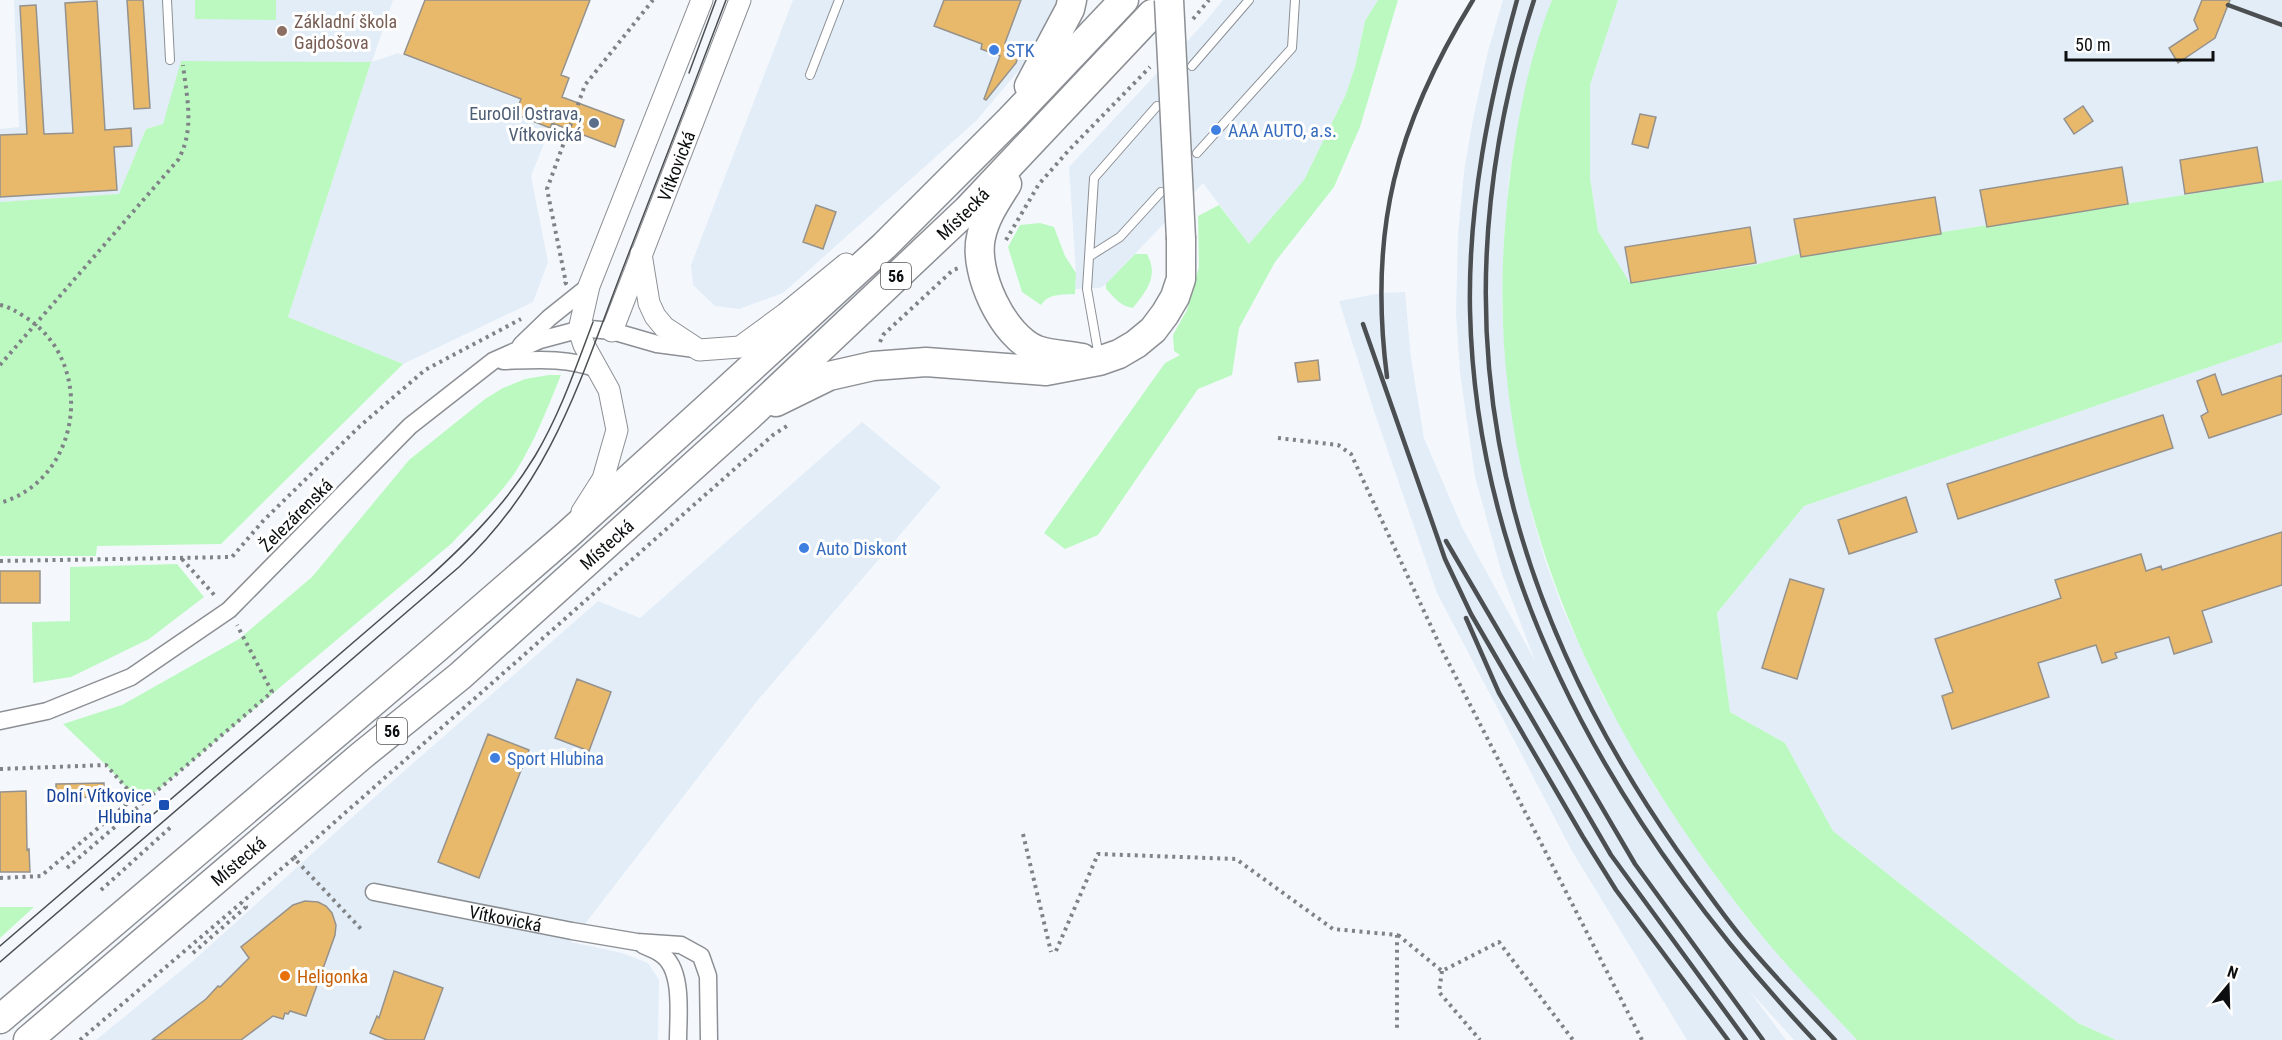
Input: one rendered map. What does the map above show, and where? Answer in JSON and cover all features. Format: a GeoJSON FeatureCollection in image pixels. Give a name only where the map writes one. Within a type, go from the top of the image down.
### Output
{"type":"FeatureCollection","features":[{"type":"Feature","properties":{"kind":"highway"},"geometry":{"type":"LineString","coordinates":[[1011,119],[1070,9],[1072,0]]}},
{"type":"Feature","properties":{"kind":"highway","name":"Místecká"},"geometry":{"type":"LineString","coordinates":[[0,1019],[567,535],[884,246],[1011,119],[1124,0]]}},
{"type":"Feature","properties":{"kind":"highway"},"geometry":{"type":"LineString","coordinates":[[750,414],[829,376],[873,366],[926,363],[1046,371],[1099,361],[1119,354],[1153,330],[1175,297],[1180,279],[1181,238],[1160,7]]}},
{"type":"Feature","properties":{"kind":"highway","name":"Místecká"},"geometry":{"type":"LineString","coordinates":[[28,1040],[361,756],[460,676],[750,414],[967,210],[1160,7]]}},
{"type":"Feature","properties":{"kind":"highway"},"geometry":{"type":"LineString","coordinates":[[1039,134],[991,210],[980,238],[985,282],[994,303],[1019,339],[1037,350],[1099,361]]}},
{"type":"Feature","properties":{"kind":"street","name":"Vítkovická"},"geometry":{"type":"LineString","coordinates":[[579,330],[589,286],[702,0]]}},
{"type":"Feature","properties":{"kind":"street","name":"Vítkovická"},"geometry":{"type":"LineString","coordinates":[[612,331],[641,251],[740,0]]}},
{"type":"Feature","properties":{"kind":"street"},"geometry":{"type":"LineString","coordinates":[[641,251],[649,303],[655,316],[664,327],[699,350],[740,347],[785,314],[850,260],[884,246]]}},
{"type":"Feature","properties":{"kind":"street"},"geometry":{"type":"LineString","coordinates":[[514,352],[549,318],[589,286]]}},
{"type":"Feature","properties":{"kind":"street"},"geometry":{"type":"LineString","coordinates":[[567,535],[603,479],[617,430],[609,390],[584,345],[579,330]]}},
{"type":"Feature","properties":{"kind":"street","name":"Železárenská"},"geometry":{"type":"LineString","coordinates":[[0,721],[47,711],[131,677],[229,610],[410,426],[493,361],[540,340],[579,330],[612,331],[657,344],[699,350]]}},
{"type":"Feature","properties":{"kind":"street"},"geometry":{"type":"LineString","coordinates":[[493,361],[559,360],[597,369]]}},
{"type":"Feature","properties":{"kind":"street","name":"Vítkovická"},"geometry":{"type":"LineString","coordinates":[[374,892],[637,942],[681,945],[701,956],[708,976],[709,1040]]}},
{"type":"Feature","properties":{"kind":"street","name":"Vítkovická"},"geometry":{"type":"LineString","coordinates":[[637,942],[663,954],[674,972],[678,990],[678,1040]]}},
{"type":"Feature","properties":{"kind":"lane"},"geometry":{"type":"LineString","coordinates":[[167,0],[170,60]]}},
{"type":"Feature","properties":{"kind":"lane"},"geometry":{"type":"LineString","coordinates":[[810,75],[839,0]]}},
{"type":"Feature","properties":{"kind":"lane"},"geometry":{"type":"LineString","coordinates":[[1192,66],[1249,0]]}},
{"type":"Feature","properties":{"kind":"lane"},"geometry":{"type":"LineString","coordinates":[[1197,153],[1292,48],[1295,0]]}},
{"type":"Feature","properties":{"kind":"lane"},"geometry":{"type":"LineString","coordinates":[[1099,361],[1088,289],[1094,178],[1157,106]]}},
{"type":"Feature","properties":{"kind":"lane"},"geometry":{"type":"LineString","coordinates":[[1090,256],[1120,237],[1161,192]]}},
{"type":"Feature","properties":{"kind":"path"},"geometry":{"type":"LineString","coordinates":[[557,290],[566,283],[547,189],[585,85],[653,0]]}},
{"type":"Feature","properties":{"kind":"path"},"geometry":{"type":"LineString","coordinates":[[1189,24],[1209,0]]}},
{"type":"Feature","properties":{"kind":"path"},"geometry":{"type":"LineString","coordinates":[[0,365],[178,160],[185,147],[189,131],[182,59],[170,60]]}},
{"type":"Feature","properties":{"kind":"path"},"geometry":{"type":"LineString","coordinates":[[873,366],[883,334],[953,270],[995,258],[1039,184],[1154,62]]}},
{"type":"Feature","properties":{"kind":"path"},"geometry":{"type":"LineString","coordinates":[[0,304],[36,324],[54,344],[67,372],[72,396],[70,424],[62,449],[45,474],[26,490],[0,502]]}},
{"type":"Feature","properties":{"kind":"path"},"geometry":{"type":"LineString","coordinates":[[0,561],[232,557],[263,522],[360,426],[425,370],[522,318]]}},
{"type":"Feature","properties":{"kind":"path"},"geometry":{"type":"LineString","coordinates":[[81,1040],[294,858],[773,435],[792,422]]}},
{"type":"Feature","properties":{"kind":"path"},"geometry":{"type":"LineString","coordinates":[[1278,438],[1338,446],[1351,454],[1442,650],[1642,1040]]}},
{"type":"Feature","properties":{"kind":"path"},"geometry":{"type":"LineString","coordinates":[[67,868],[272,692],[229,610],[181,558]]}},
{"type":"Feature","properties":{"kind":"path"},"geometry":{"type":"LineString","coordinates":[[0,769],[106,765],[141,804]]}},
{"type":"Feature","properties":{"kind":"path"},"geometry":{"type":"LineString","coordinates":[[0,878],[41,876],[135,798]]}},
{"type":"Feature","properties":{"kind":"path"},"geometry":{"type":"LineString","coordinates":[[101,890],[172,826]]}},
{"type":"Feature","properties":{"kind":"path"},"geometry":{"type":"LineString","coordinates":[[1023,834],[1054,951],[1098,854],[1236,859],[1333,929],[1397,935],[1442,971]]}},
{"type":"Feature","properties":{"kind":"path"},"geometry":{"type":"LineString","coordinates":[[294,858],[361,929]]}},
{"type":"Feature","properties":{"kind":"path"},"geometry":{"type":"LineString","coordinates":[[194,953],[246,907],[242,903]]}},
{"type":"Feature","properties":{"kind":"path"},"geometry":{"type":"LineString","coordinates":[[1397,935],[1397,1031]]}},
{"type":"Feature","properties":{"kind":"path"},"geometry":{"type":"LineString","coordinates":[[1442,971],[1499,942],[1573,1040]]}},
{"type":"Feature","properties":{"kind":"path"},"geometry":{"type":"LineString","coordinates":[[1442,971],[1439,992],[1480,1040]]}},
{"type":"Feature","properties":{"kind":"shaded area"},"geometry":{"type":"Polygon","coordinates":[[[14,0],[393,0],[372,62],[398,53],[521,100],[516,116],[550,129],[531,176],[548,262],[533,302],[403,364],[288,317],[371,62],[146,129],[119,195],[0,202],[0,129],[19,127],[14,0]]]}},
{"type":"Feature","properties":{"kind":"shaded area"},"geometry":{"type":"Polygon","coordinates":[[[793,0],[1059,0],[1054,17],[1027,61],[976,121],[783,293],[739,309],[715,306],[693,285],[691,265],[793,0]]]}},
{"type":"Feature","properties":{"kind":"shaded area","name":"AAA AUTO, a.s."},"geometry":{"type":"Polygon","coordinates":[[[1223,0],[1378,0],[1365,21],[1355,67],[1346,94],[1304,180],[1249,244],[1203,183],[1106,284],[1100,288],[1075,289],[1069,167],[1223,0]]]}},
{"type":"Feature","properties":{"kind":"shaded area"},"geometry":{"type":"Polygon","coordinates":[[[1503,0],[1552,0],[1532,63],[1509,178],[1504,237],[1502,313],[1532,514],[1545,560],[1563,609],[1603,696],[1657,790],[1754,927],[1857,1040],[1794,1040],[1748,989],[1786,1040],[1687,1040],[1572,851],[1437,593],[1374,411],[1339,301],[1382,293],[1405,292],[1411,358],[1424,438],[1462,527],[1535,661],[1502,574],[1475,477],[1460,373],[1456,314],[1458,234],[1464,172],[1488,51],[1503,0]]]}},
{"type":"Feature","properties":{"kind":"shaded area"},"geometry":{"type":"Polygon","coordinates":[[[1618,0],[2282,0],[2282,180],[1799,254],[1754,265],[1630,283],[1598,231],[1590,178],[1590,85],[1618,0]]]}},
{"type":"Feature","properties":{"kind":"shaded area"},"geometry":{"type":"Polygon","coordinates":[[[2282,342],[2282,1040],[2116,1040],[2078,1023],[1833,831],[1785,743],[1730,712],[1717,613],[1804,506],[2282,342]]]}},
{"type":"Feature","properties":{"kind":"shaded area"},"geometry":{"type":"Polygon","coordinates":[[[862,422],[941,487],[757,701],[571,942],[622,953],[648,963],[659,980],[658,1040],[96,1040],[194,960],[598,601],[640,618],[862,422]]]}},
{"type":"Feature","properties":{"kind":"green space"},"geometry":{"type":"Polygon","coordinates":[[[195,0],[276,0],[276,20],[195,19],[195,0]]]}},
{"type":"Feature","properties":{"kind":"green space"},"geometry":{"type":"Polygon","coordinates":[[[1378,0],[1398,0],[1360,127],[1334,187],[1275,262],[1239,328],[1232,375],[1198,389],[1098,535],[1065,549],[1044,533],[1165,363],[1180,355],[1174,351],[1173,335],[1187,310],[1199,267],[1198,216],[1219,205],[1249,244],[1304,180],[1346,94],[1355,67],[1365,21],[1378,0]]]}},
{"type":"Feature","properties":{"kind":"green space"},"geometry":{"type":"Polygon","coordinates":[[[1552,0],[1618,0],[1590,85],[1590,178],[1598,231],[1630,283],[1754,265],[1799,254],[2282,180],[2282,342],[1804,506],[1717,613],[1730,712],[1785,743],[1833,831],[2078,1023],[2116,1040],[1857,1040],[1753,925],[1694,845],[1641,764],[1596,679],[1558,593],[1530,503],[1511,410],[1503,314],[1506,214],[1516,133],[1522,105],[1535,51],[1552,0]]]}},
{"type":"Feature","properties":{"kind":"green space"},"geometry":{"type":"Polygon","coordinates":[[[181,61],[371,62],[288,317],[403,364],[221,544],[97,546],[96,556],[0,556],[0,202],[119,194],[146,129],[163,124],[181,61]]]}},
{"type":"Feature","properties":{"kind":"green space"},"geometry":{"type":"Polygon","coordinates":[[[1040,223],[1054,227],[1065,256],[1076,273],[1075,294],[1048,298],[1041,305],[1022,292],[1008,247],[1020,225],[1040,223]]]}},
{"type":"Feature","properties":{"kind":"green space"},"geometry":{"type":"Polygon","coordinates":[[[1135,254],[1147,254],[1152,276],[1147,289],[1133,308],[1118,301],[1106,289],[1106,284],[1135,254]]]}},
{"type":"Feature","properties":{"kind":"green space"},"geometry":{"type":"Polygon","coordinates":[[[561,375],[535,436],[516,471],[486,508],[452,543],[141,804],[106,765],[63,724],[122,705],[239,639],[312,577],[409,460],[485,399],[503,388],[525,379],[561,375]]]}},
{"type":"Feature","properties":{"kind":"green space"},"geometry":{"type":"Polygon","coordinates":[[[177,564],[204,597],[149,639],[71,677],[33,683],[32,622],[70,621],[70,567],[177,564]]]}},
{"type":"Feature","properties":{"kind":"green space"},"geometry":{"type":"Polygon","coordinates":[[[0,907],[34,907],[0,938],[0,907]]]}},
{"type":"Feature","properties":{"kind":"building"},"geometry":{"type":"Polygon","coordinates":[[[127,0],[143,0],[150,108],[134,109],[127,0]]]}},
{"type":"Feature","properties":{"kind":"building"},"geometry":{"type":"Polygon","coordinates":[[[425,0],[590,0],[561,75],[569,78],[562,97],[624,120],[615,147],[552,123],[550,128],[515,114],[521,99],[404,54],[425,0]]]}},
{"type":"Feature","properties":{"kind":"building"},"geometry":{"type":"Polygon","coordinates":[[[944,0],[1021,0],[1005,43],[1021,49],[1016,63],[986,100],[984,99],[1000,56],[981,49],[982,44],[934,26],[944,0]]]}},
{"type":"Feature","properties":{"kind":"building"},"geometry":{"type":"Polygon","coordinates":[[[2202,0],[2230,0],[2215,38],[2178,63],[2169,48],[2198,29],[2194,20],[2202,0]]]}},
{"type":"Feature","properties":{"kind":"building"},"geometry":{"type":"Polygon","coordinates":[[[97,1],[105,130],[131,128],[132,146],[114,147],[117,190],[0,197],[0,135],[27,134],[20,6],[36,5],[44,134],[73,133],[65,3],[97,1]]]}},
{"type":"Feature","properties":{"kind":"building"},"geometry":{"type":"Polygon","coordinates":[[[2083,106],[2093,121],[2074,134],[2064,119],[2083,106]]]}},
{"type":"Feature","properties":{"kind":"building"},"geometry":{"type":"Polygon","coordinates":[[[1640,114],[1656,117],[1648,148],[1632,144],[1640,114]]]}},
{"type":"Feature","properties":{"kind":"building"},"geometry":{"type":"Polygon","coordinates":[[[2257,147],[2263,182],[2185,194],[2180,160],[2257,147]]]}},
{"type":"Feature","properties":{"kind":"building"},"geometry":{"type":"Polygon","coordinates":[[[2122,167],[2128,204],[1987,227],[1980,190],[2122,167]]]}},
{"type":"Feature","properties":{"kind":"building"},"geometry":{"type":"Polygon","coordinates":[[[1935,197],[1941,234],[1801,257],[1794,219],[1935,197]]]}},
{"type":"Feature","properties":{"kind":"building"},"geometry":{"type":"Polygon","coordinates":[[[816,205],[836,212],[823,249],[803,242],[816,205]]]}},
{"type":"Feature","properties":{"kind":"building"},"geometry":{"type":"Polygon","coordinates":[[[1750,227],[1756,263],[1631,283],[1625,247],[1750,227]]]}},
{"type":"Feature","properties":{"kind":"building"},"geometry":{"type":"Polygon","coordinates":[[[1318,360],[1320,380],[1298,382],[1295,363],[1318,360]]]}},
{"type":"Feature","properties":{"kind":"building"},"geometry":{"type":"Polygon","coordinates":[[[2215,374],[2222,395],[2282,375],[2282,414],[2209,438],[2201,416],[2208,412],[2197,381],[2215,374]]]}},
{"type":"Feature","properties":{"kind":"building"},"geometry":{"type":"Polygon","coordinates":[[[2163,415],[2173,448],[1958,519],[1947,484],[2163,415]]]}},
{"type":"Feature","properties":{"kind":"building"},"geometry":{"type":"Polygon","coordinates":[[[1906,497],[1917,532],[1849,554],[1838,520],[1906,497]]]}},
{"type":"Feature","properties":{"kind":"building"},"geometry":{"type":"Polygon","coordinates":[[[2282,532],[2282,585],[2202,611],[2212,642],[2174,654],[2169,637],[2115,653],[2117,658],[2102,663],[2096,645],[2038,663],[2049,697],[1952,729],[1942,696],[1953,692],[1935,639],[2061,598],[2055,580],[2141,554],[2146,571],[2161,566],[2162,570],[2282,532]]]}},
{"type":"Feature","properties":{"kind":"building"},"geometry":{"type":"Polygon","coordinates":[[[0,571],[40,571],[40,603],[0,603],[0,571]]]}},
{"type":"Feature","properties":{"kind":"building"},"geometry":{"type":"Polygon","coordinates":[[[1790,579],[1824,589],[1797,679],[1762,668],[1790,579]]]}},
{"type":"Feature","properties":{"kind":"building"},"geometry":{"type":"Polygon","coordinates":[[[577,679],[611,692],[589,751],[555,738],[577,679]]]}},
{"type":"Feature","properties":{"kind":"building"},"geometry":{"type":"Polygon","coordinates":[[[488,734],[529,750],[479,878],[438,862],[488,734]]]}},
{"type":"Feature","properties":{"kind":"building"},"geometry":{"type":"Polygon","coordinates":[[[104,783],[104,797],[56,798],[56,784],[104,783]]]}},
{"type":"Feature","properties":{"kind":"building"},"geometry":{"type":"Polygon","coordinates":[[[26,791],[27,850],[29,849],[30,872],[0,872],[0,792],[26,791]]]}},
{"type":"Feature","properties":{"kind":"building"},"geometry":{"type":"Polygon","coordinates":[[[305,901],[318,902],[326,906],[332,913],[336,925],[335,935],[306,1016],[290,1011],[288,1014],[285,1013],[283,1019],[273,1016],[241,1040],[152,1040],[206,999],[249,958],[241,947],[293,905],[305,901]]]}},
{"type":"Feature","properties":{"kind":"building"},"geometry":{"type":"Polygon","coordinates":[[[394,971],[443,988],[424,1040],[387,1040],[370,1033],[377,1016],[379,1018],[394,971]]]}},
{"type":"Feature","properties":{"kind":"tram line"},"geometry":{"type":"LineString","coordinates":[[689,73],[716,0]]}},
{"type":"Feature","properties":{"kind":"tram line"},"geometry":{"type":"LineString","coordinates":[[0,962],[459,567],[491,534],[518,499],[541,463],[578,387],[726,0]]}},
{"type":"Feature","properties":{"kind":"tram line"},"geometry":{"type":"LineString","coordinates":[[0,946],[427,579],[472,536],[512,490],[535,456],[560,407],[593,322]]}},
{"type":"Feature","properties":{"kind":"railway"},"geometry":{"type":"LineString","coordinates":[[1387,377],[1382,324],[1382,274],[1386,226],[1394,180],[1407,135],[1424,91],[1446,46],[1473,0]]}},
{"type":"Feature","properties":{"kind":"railway"},"geometry":{"type":"LineString","coordinates":[[1517,0],[1489,115],[1482,154],[1470,271],[1470,310],[1479,415],[1500,515],[1532,613],[1573,706],[1624,795],[1681,881],[1745,962],[1814,1040]]}},
{"type":"Feature","properties":{"kind":"railway"},"geometry":{"type":"LineString","coordinates":[[1534,0],[1504,115],[1488,226],[1487,336],[1499,442],[1525,547],[1563,649],[1614,750],[1677,850],[1725,917],[1764,964],[1835,1040]]}},
{"type":"Feature","properties":{"kind":"railway"},"geometry":{"type":"LineString","coordinates":[[2228,5],[2282,25]]}},
{"type":"Feature","properties":{"kind":"railway"},"geometry":{"type":"LineString","coordinates":[[1363,324],[1445,559],[1471,614],[1611,855],[1746,1040]]}},
{"type":"Feature","properties":{"kind":"railway"},"geometry":{"type":"LineString","coordinates":[[1446,541],[1635,864],[1763,1040]]}},
{"type":"Feature","properties":{"kind":"railway"},"geometry":{"type":"LineString","coordinates":[[1466,618],[1499,693],[1583,837],[1616,890],[1728,1040]]}},
{"type":"Feature","properties":{"kind":"place","name":"Základní škola Gajdošova"},"geometry":{"type":"Point","coordinates":[282,31]}},
{"type":"Feature","properties":{"kind":"place","name":"STK"},"geometry":{"type":"Point","coordinates":[994,50]}},
{"type":"Feature","properties":{"kind":"place","name":"EuroOil Ostrava, Vítkovická"},"geometry":{"type":"Point","coordinates":[594,123]}},
{"type":"Feature","properties":{"kind":"place","name":"AAA AUTO, a.s."},"geometry":{"type":"Point","coordinates":[1216,130]}},
{"type":"Feature","properties":{"kind":"place","name":"Auto Diskont"},"geometry":{"type":"Point","coordinates":[804,548]}},
{"type":"Feature","properties":{"kind":"place","name":"Sport Hlubina"},"geometry":{"type":"Point","coordinates":[495,758]}},
{"type":"Feature","properties":{"kind":"place","name":"Dolní Vítkovice Hlubina"},"geometry":{"type":"Point","coordinates":[164,805]}},
{"type":"Feature","properties":{"kind":"place","name":"Heligonka"},"geometry":{"type":"Point","coordinates":[285,976]}}]}
